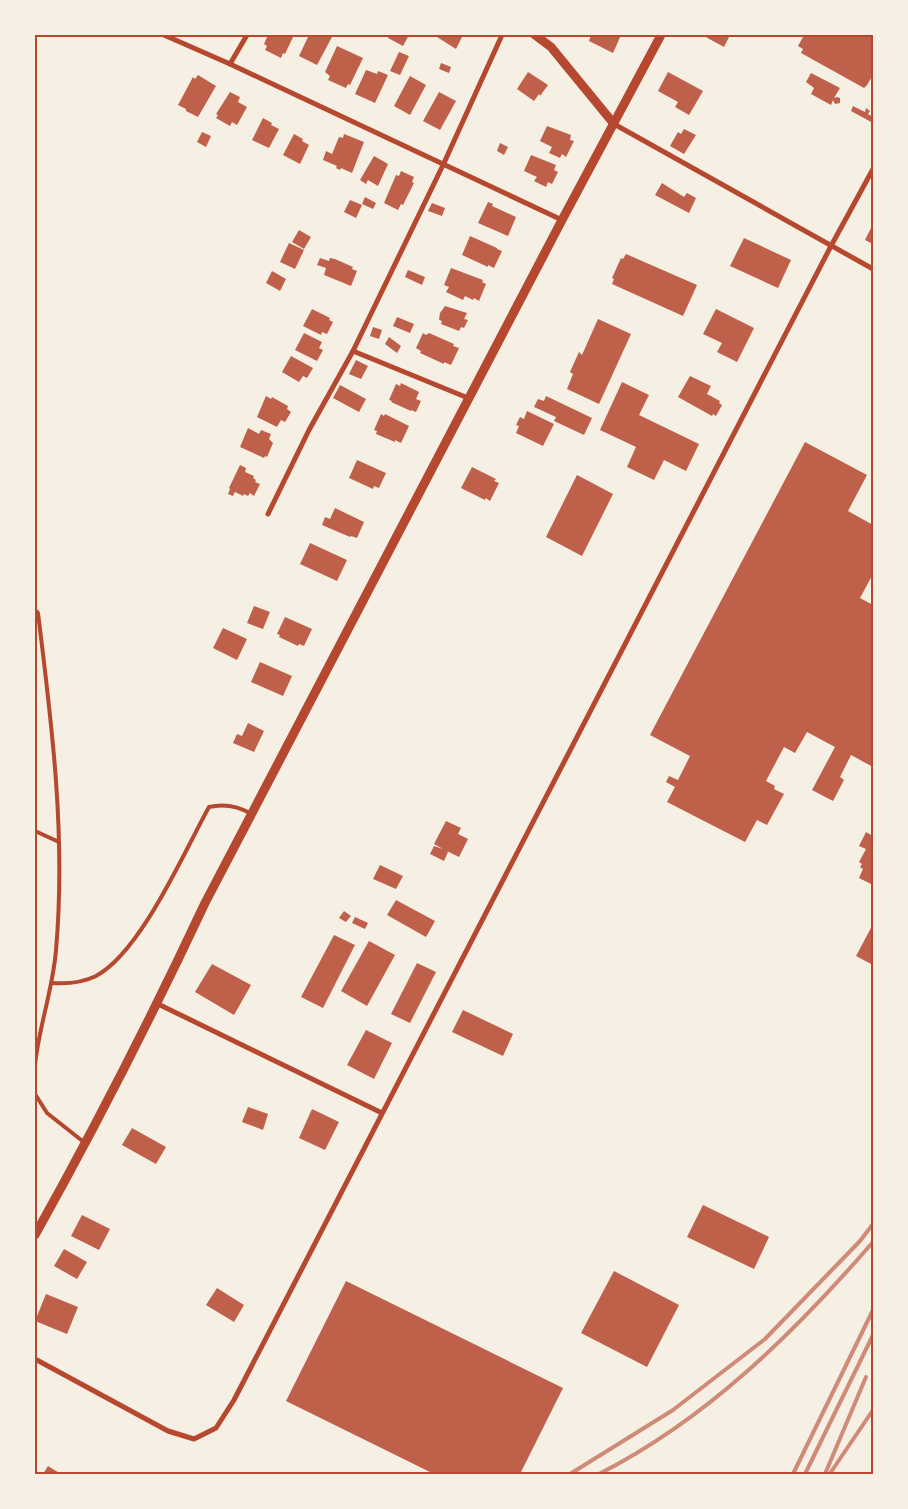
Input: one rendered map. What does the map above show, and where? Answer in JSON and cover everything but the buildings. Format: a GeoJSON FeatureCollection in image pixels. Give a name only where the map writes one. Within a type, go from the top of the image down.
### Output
{"type":"FeatureCollection","features":[{"type":"Feature","properties":{"kind":"street"},"geometry":{"type":"LineString","coordinates":[[164,35],[444,163],[562,220]]}},
{"type":"Feature","properties":{"kind":"street"},"geometry":{"type":"LineString","coordinates":[[230,64],[247,35]]}},
{"type":"Feature","properties":{"kind":"street"},"geometry":{"type":"LineString","coordinates":[[268,514],[309,430],[353,351],[444,163],[502,35]]}},
{"type":"Feature","properties":{"kind":"street"},"geometry":{"type":"LineString","coordinates":[[535,35],[551,47],[614,124],[873,269]]}},
{"type":"Feature","properties":{"kind":"street"},"geometry":{"type":"LineString","coordinates":[[35,1235],[86,1144],[158,1004],[205,903],[468,398],[661,35]]}},
{"type":"Feature","properties":{"kind":"street"},"geometry":{"type":"LineString","coordinates":[[35,1359],[168,1431],[194,1438],[216,1428],[234,1400],[831,246],[873,169]]}},
{"type":"Feature","properties":{"kind":"street"},"geometry":{"type":"LineString","coordinates":[[353,351],[468,398]]}},
{"type":"Feature","properties":{"kind":"street"},"geometry":{"type":"LineString","coordinates":[[158,1004],[382,1112]]}},
{"type":"Feature","properties":{"kind":"lane"},"geometry":{"type":"LineString","coordinates":[[35,610],[38,614],[50,717],[58,806],[60,879],[57,942],[52,983],[35,1066]]}},
{"type":"Feature","properties":{"kind":"lane"},"geometry":{"type":"LineString","coordinates":[[52,983],[72,984],[96,976],[117,960],[159,901],[209,807],[222,804],[241,808],[252,814]]}},
{"type":"Feature","properties":{"kind":"lane"},"geometry":{"type":"LineString","coordinates":[[35,832],[59,842]]}},
{"type":"Feature","properties":{"kind":"lane"},"geometry":{"type":"LineString","coordinates":[[35,1094],[47,1113],[86,1144]]}},
{"type":"Feature","properties":{"kind":"railway"},"geometry":{"type":"LineString","coordinates":[[570,1474],[673,1410],[765,1339],[860,1241],[873,1224]]}},
{"type":"Feature","properties":{"kind":"railway"},"geometry":{"type":"LineString","coordinates":[[599,1474],[639,1452],[676,1427],[747,1372],[812,1309],[873,1242]]}},
{"type":"Feature","properties":{"kind":"railway"},"geometry":{"type":"LineString","coordinates":[[793,1474],[873,1310]]}},
{"type":"Feature","properties":{"kind":"railway"},"geometry":{"type":"LineString","coordinates":[[805,1474],[873,1335]]}},
{"type":"Feature","properties":{"kind":"railway"},"geometry":{"type":"LineString","coordinates":[[825,1474],[866,1377]]}},
{"type":"Feature","properties":{"kind":"railway"},"geometry":{"type":"LineString","coordinates":[[831,1472],[873,1410]]}}]}
